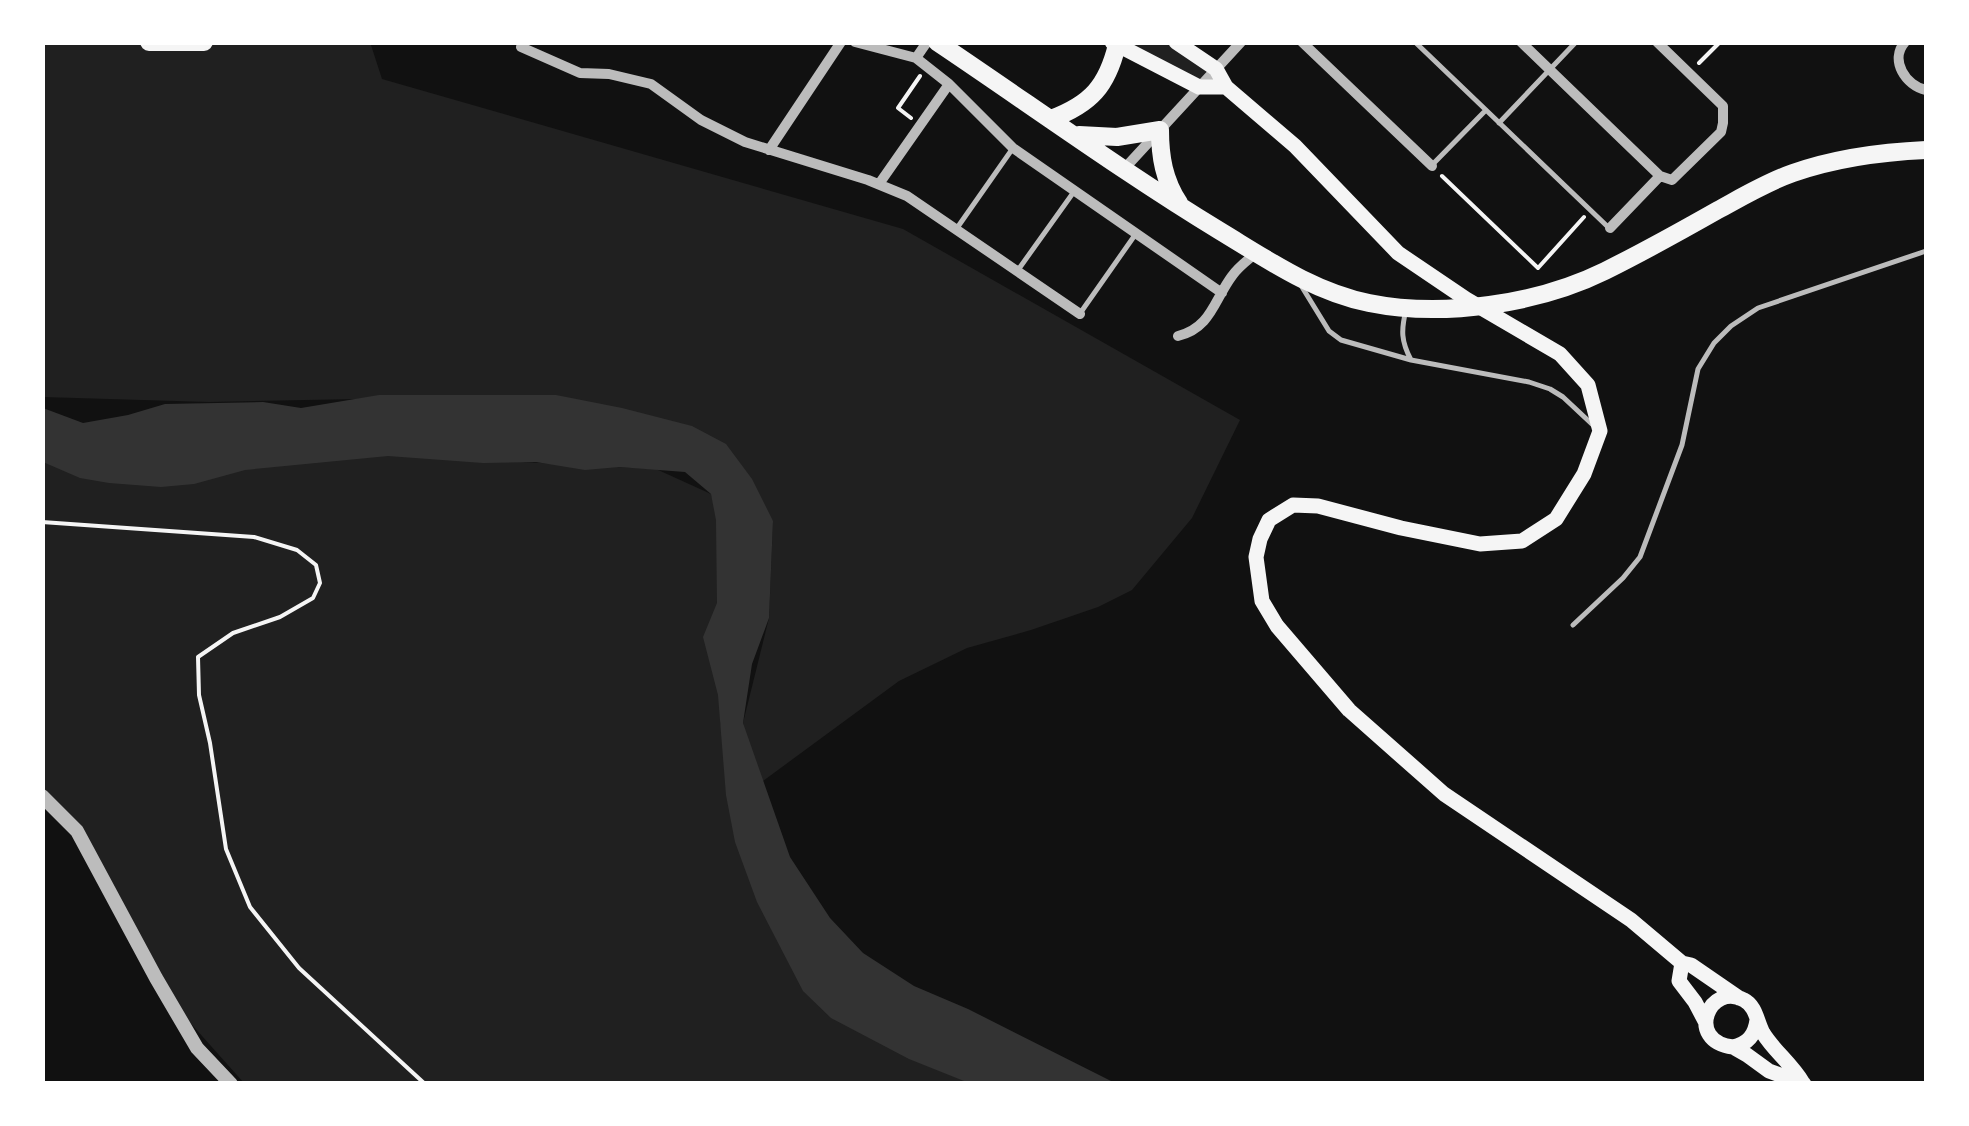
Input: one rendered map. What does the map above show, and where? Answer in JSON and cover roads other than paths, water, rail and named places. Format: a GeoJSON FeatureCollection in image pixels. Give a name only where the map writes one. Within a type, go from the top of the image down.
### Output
{"type":"FeatureCollection","features":[{"type":"Feature","properties":{"kind":"highway"},"geometry":{"type":"LineString","coordinates":[[149,42],[204,42]]}},
{"type":"Feature","properties":{"kind":"highway"},"geometry":{"type":"LineString","coordinates":[[936,42],[1183,208],[1296,276],[1331,292],[1407,309],[1511,302],[1574,286],[1790,174],[1849,157],[1926,150]]}},
{"type":"Feature","properties":{"kind":"highway"},"geometry":{"type":"LineString","coordinates":[[1051,118],[1071,111],[1095,92],[1112,66],[1114,44]]}},
{"type":"Feature","properties":{"kind":"highway"},"geometry":{"type":"LineString","coordinates":[[1074,134],[1117,137],[1160,130],[1164,171],[1183,208]]}},
{"type":"Feature","properties":{"kind":"main road"},"geometry":{"type":"LineString","coordinates":[[1176,42],[1216,69],[1226,87],[1295,146],[1398,253],[1466,299],[1560,354],[1588,386],[1600,431],[1584,474],[1556,518],[1522,541],[1480,544],[1318,506],[1293,505],[1268,520],[1260,539],[1256,557],[1262,602],[1277,626],[1353,714],[1444,794],[1631,920],[1682,963],[1691,965],[1751,1006],[1765,1036],[1803,1083]]}},
{"type":"Feature","properties":{"kind":"main road"},"geometry":{"type":"LineString","coordinates":[[1114,44],[1199,87],[1226,87]]}},
{"type":"Feature","properties":{"kind":"main road"},"geometry":{"type":"LineString","coordinates":[[1682,963],[1680,980],[1696,1002],[1715,1042],[1747,1054],[1769,1071],[1803,1083]]}},
{"type":"Feature","properties":{"kind":"main road"},"geometry":{"type":"LineString","coordinates":[[1705,1021],[1716,1001],[1723,997],[1739,998]]}},
{"type":"Feature","properties":{"kind":"main road"},"geometry":{"type":"LineString","coordinates":[[1733,1047],[1750,1038],[1756,1020]]}},
{"type":"Feature","properties":{"kind":"street"},"geometry":{"type":"LineString","coordinates":[[770,150],[841,42]]}},
{"type":"Feature","properties":{"kind":"street"},"geometry":{"type":"LineString","coordinates":[[855,42],[916,58],[1013,148],[1222,294]]}},
{"type":"Feature","properties":{"kind":"street"},"geometry":{"type":"LineString","coordinates":[[916,58],[927,42]]}},
{"type":"Feature","properties":{"kind":"street"},"geometry":{"type":"LineString","coordinates":[[1124,169],[1240,42]]}},
{"type":"Feature","properties":{"kind":"street"},"geometry":{"type":"LineString","coordinates":[[1302,42],[1432,166]]}},
{"type":"Feature","properties":{"kind":"street"},"geometry":{"type":"LineString","coordinates":[[1521,42],[1660,176],[1672,180],[1721,132],[1724,123],[1722,106],[1657,42]]}},
{"type":"Feature","properties":{"kind":"street"},"geometry":{"type":"LineString","coordinates":[[1905,42],[1897,58],[1900,68],[1908,82],[1926,90]]}},
{"type":"Feature","properties":{"kind":"street"},"geometry":{"type":"LineString","coordinates":[[521,47],[580,72],[650,84],[701,120],[745,142],[906,196],[1080,314]]}},
{"type":"Feature","properties":{"kind":"street"},"geometry":{"type":"LineString","coordinates":[[879,184],[948,84]]}},
{"type":"Feature","properties":{"kind":"street"},"geometry":{"type":"LineString","coordinates":[[1610,228],[1660,176]]}},
{"type":"Feature","properties":{"kind":"street"},"geometry":{"type":"LineString","coordinates":[[1178,336],[1193,332],[1232,275],[1256,253]]}},
{"type":"Feature","properties":{"kind":"street"},"geometry":{"type":"LineString","coordinates":[[42,796],[77,830],[197,1048],[231,1084]]}},
{"type":"Feature","properties":{"kind":"lane"},"geometry":{"type":"LineString","coordinates":[[1415,42],[1610,228]]}},
{"type":"Feature","properties":{"kind":"lane"},"geometry":{"type":"LineString","coordinates":[[1499,123],[1576,42]]}},
{"type":"Feature","properties":{"kind":"lane"},"geometry":{"type":"LineString","coordinates":[[1432,166],[1486,110]]}},
{"type":"Feature","properties":{"kind":"lane"},"geometry":{"type":"LineString","coordinates":[[956,229],[1013,148]]}},
{"type":"Feature","properties":{"kind":"lane"},"geometry":{"type":"LineString","coordinates":[[1017,271],[1074,190]]}},
{"type":"Feature","properties":{"kind":"lane"},"geometry":{"type":"LineString","coordinates":[[1080,314],[1137,233]]}},
{"type":"Feature","properties":{"kind":"lane"},"geometry":{"type":"LineString","coordinates":[[1573,625],[1640,557],[1682,444],[1698,369],[1730,326],[1758,308],[1926,251]]}},
{"type":"Feature","properties":{"kind":"lane"},"geometry":{"type":"LineString","coordinates":[[1296,276],[1328,331],[1341,340],[1411,360],[1550,389],[1600,431]]}},
{"type":"Feature","properties":{"kind":"lane"},"geometry":{"type":"LineString","coordinates":[[1407,309],[1403,344],[1411,360]]}}]}
